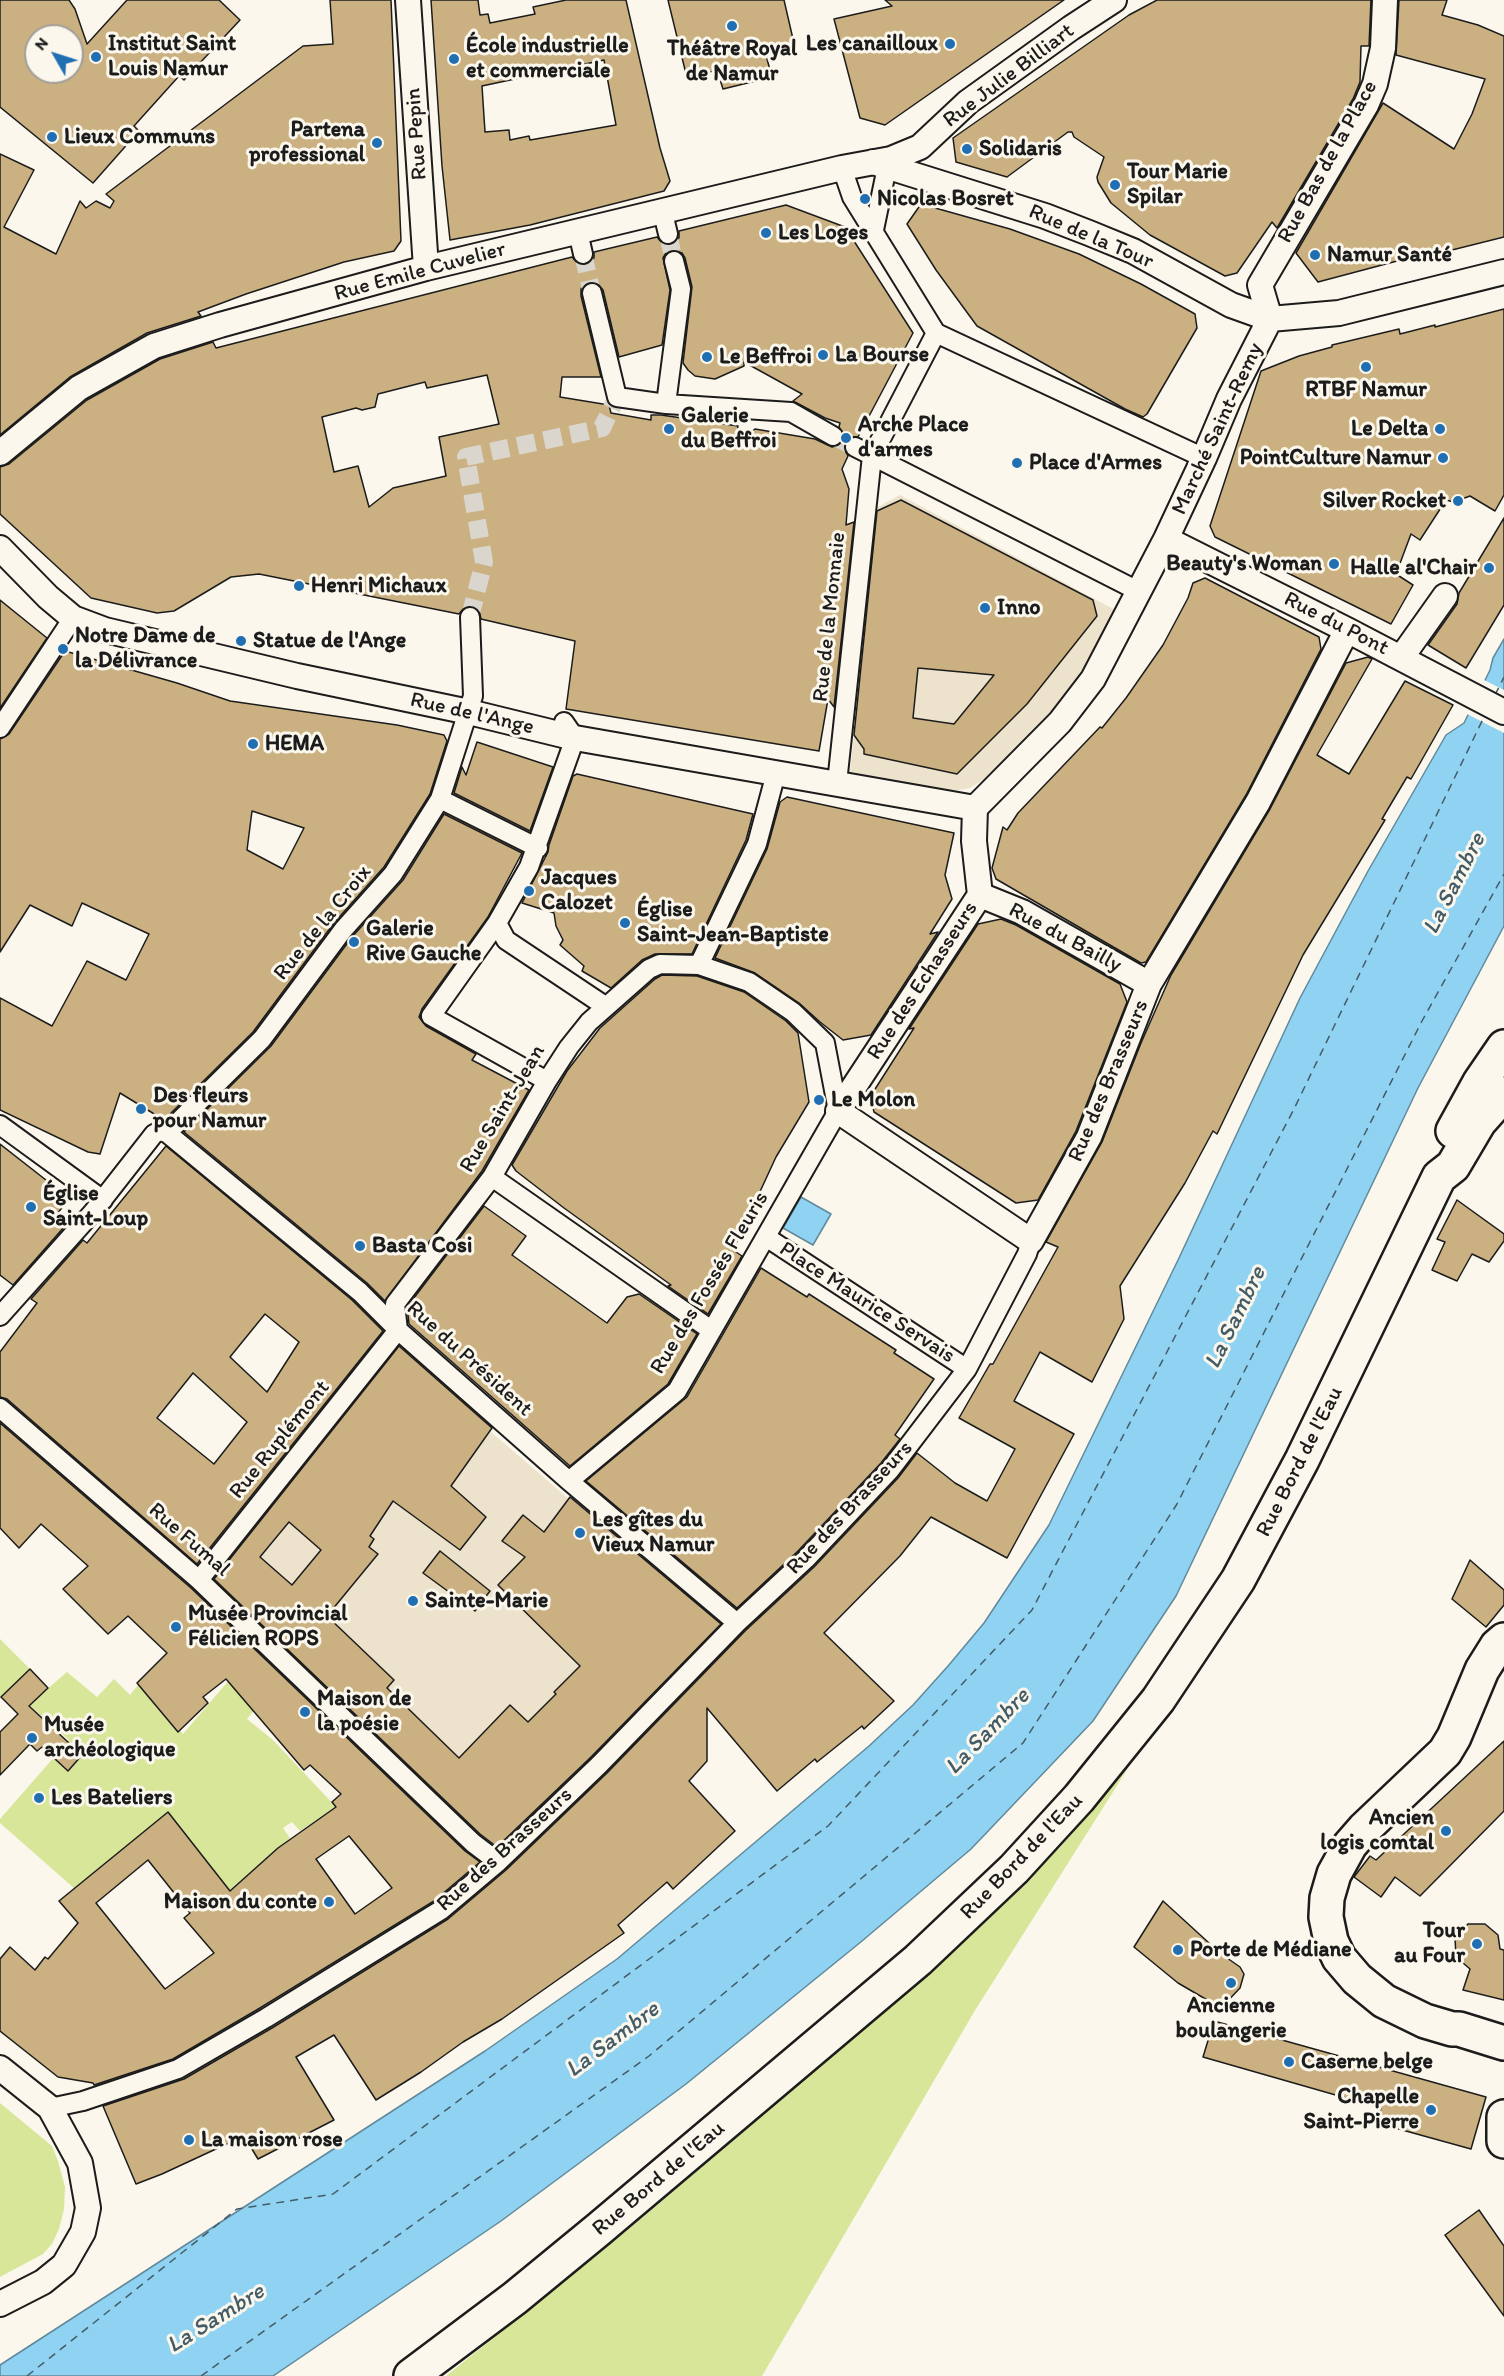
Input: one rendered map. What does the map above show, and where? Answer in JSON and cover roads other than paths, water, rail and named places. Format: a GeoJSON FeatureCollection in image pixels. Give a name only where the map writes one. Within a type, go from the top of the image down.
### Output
{"type":"FeatureCollection","features":[{"type":"Feature","properties":{"kind":"main road","name":"Rue Bord de l'Eau"},"geometry":{"type":"LineString","coordinates":[[1438,1177],[1437,1162],[1480,1082],[1504,1047]]}},
{"type":"Feature","properties":{"kind":"main road","name":"Rue Bord de l'Eau"},"geometry":{"type":"LineString","coordinates":[[411,2376],[515,2298],[910,1966],[1014,1869],[1079,1798],[1134,1732],[1184,1664],[1255,1552],[1322,1421],[1438,1177],[1453,1166],[1479,1122],[1504,1094]]}},
{"type":"Feature","properties":{"kind":"main road"},"geometry":{"type":"LineString","coordinates":[[1504,1640],[1497,1646],[1482,1670],[1454,1737],[1445,1752],[1350,1845],[1332,1880],[1326,1917],[1329,1935],[1339,1958],[1357,1979],[1384,2001],[1425,2021],[1504,2043]]}},
{"type":"Feature","properties":{"kind":"main road"},"geometry":{"type":"LineString","coordinates":[[1504,2117],[1504,2141]]}},
{"type":"Feature","properties":{"kind":"street","name":"Rue Pepin"},"geometry":{"type":"LineString","coordinates":[[408,0],[426,268]]}},
{"type":"Feature","properties":{"kind":"street","name":"Rue Julie Billiart"},"geometry":{"type":"LineString","coordinates":[[879,164],[920,147],[968,102],[1114,0]]}},
{"type":"Feature","properties":{"kind":"street","name":"Rue Bas de la Place"},"geometry":{"type":"LineString","coordinates":[[1270,319],[1260,285],[1276,254],[1366,105],[1375,84],[1383,48],[1385,0]]}},
{"type":"Feature","properties":{"kind":"street","name":"Rue Emile Cuvelier"},"geometry":{"type":"LineString","coordinates":[[0,453],[79,388],[154,346],[220,325],[426,268],[581,243],[665,223],[842,168],[879,164]]}},
{"type":"Feature","properties":{"kind":"street"},"geometry":{"type":"LineString","coordinates":[[874,230],[879,164]]}},
{"type":"Feature","properties":{"kind":"street","name":"Rue de la Tour"},"geometry":{"type":"LineString","coordinates":[[879,164],[1045,216],[1089,233],[1133,251],[1231,305],[1270,319]]}},
{"type":"Feature","properties":{"kind":"street"},"geometry":{"type":"LineString","coordinates":[[842,168],[852,197],[934,328],[1204,458]]}},
{"type":"Feature","properties":{"kind":"street"},"geometry":{"type":"LineString","coordinates":[[666,405],[681,289],[674,261]]}},
{"type":"Feature","properties":{"kind":"street"},"geometry":{"type":"LineString","coordinates":[[1270,319],[1339,313],[1504,272]]}},
{"type":"Feature","properties":{"kind":"street"},"geometry":{"type":"LineString","coordinates":[[592,293],[617,397],[666,405],[791,412],[833,436]]}},
{"type":"Feature","properties":{"kind":"street","name":"Marché Saint-Remy"},"geometry":{"type":"LineString","coordinates":[[975,808],[1060,722],[1086,688],[1167,539],[1229,399],[1270,319]]}},
{"type":"Feature","properties":{"kind":"street"},"geometry":{"type":"LineString","coordinates":[[872,456],[934,328]]}},
{"type":"Feature","properties":{"kind":"street"},"geometry":{"type":"LineString","coordinates":[[855,447],[1140,592]]}},
{"type":"Feature","properties":{"kind":"street","name":"Rue de la Monnaie"},"geometry":{"type":"LineString","coordinates":[[837,783],[872,456]]}},
{"type":"Feature","properties":{"kind":"street","name":"Rue du Pont"},"geometry":{"type":"LineString","coordinates":[[1167,539],[1504,712]]}},
{"type":"Feature","properties":{"kind":"street","name":"Rue de l'Ange"},"geometry":{"type":"LineString","coordinates":[[0,548],[48,597],[73,618],[105,630],[157,636],[297,676],[469,712],[569,730],[776,773],[975,808]]}},
{"type":"Feature","properties":{"kind":"street"},"geometry":{"type":"LineString","coordinates":[[1401,658],[1445,596]]}},
{"type":"Feature","properties":{"kind":"street","name":"Rue de la Croix"},"geometry":{"type":"LineString","coordinates":[[0,1316],[103,1200],[154,1134],[160,1131],[167,1133],[262,1039],[343,930],[393,874],[440,799],[469,712],[473,696],[470,617]]}},
{"type":"Feature","properties":{"kind":"street"},"geometry":{"type":"LineString","coordinates":[[0,728],[73,618]]}},
{"type":"Feature","properties":{"kind":"street","name":"Rue des Brasseurs"},"geometry":{"type":"LineString","coordinates":[[50,2108],[83,2101],[178,2069],[266,2018],[441,1910],[498,1862],[599,1764],[737,1623],[852,1513],[890,1470],[967,1369],[1027,1254],[1031,1241],[1089,1137],[1149,984],[1258,802],[1347,630]]}},
{"type":"Feature","properties":{"kind":"street"},"geometry":{"type":"LineString","coordinates":[[548,1081],[431,1016],[497,922],[529,867],[538,848],[569,730]]}},
{"type":"Feature","properties":{"kind":"street"},"geometry":{"type":"LineString","coordinates":[[699,965],[757,844],[776,773]]}},
{"type":"Feature","properties":{"kind":"street"},"geometry":{"type":"LineString","coordinates":[[440,799],[538,848]]}},
{"type":"Feature","properties":{"kind":"street","name":"Rue des Echasseurs"},"geometry":{"type":"LineString","coordinates":[[838,1111],[980,895],[974,841],[975,808]]}},
{"type":"Feature","properties":{"kind":"street","name":"Rue du Bailly"},"geometry":{"type":"LineString","coordinates":[[980,895],[1022,912],[1149,984]]}},
{"type":"Feature","properties":{"kind":"street"},"geometry":{"type":"LineString","coordinates":[[497,922],[506,940],[605,1006]]}},
{"type":"Feature","properties":{"kind":"street","name":"Rue Saint-Jean"},"geometry":{"type":"LineString","coordinates":[[398,1330],[394,1304],[492,1177],[569,1047],[605,1006],[649,969],[660,964],[699,965],[749,982],[793,1012],[825,1043],[838,1111]]}},
{"type":"Feature","properties":{"kind":"street"},"geometry":{"type":"LineString","coordinates":[[838,1111],[1031,1241]]}},
{"type":"Feature","properties":{"kind":"street","name":"Rue des Fossés Fleuris"},"geometry":{"type":"LineString","coordinates":[[569,1481],[677,1390],[838,1111]]}},
{"type":"Feature","properties":{"kind":"street"},"geometry":{"type":"LineString","coordinates":[[0,1125],[103,1200]]}},
{"type":"Feature","properties":{"kind":"street","name":"Rue du Président"},"geometry":{"type":"LineString","coordinates":[[167,1133],[360,1292],[398,1330],[569,1481],[737,1623]]}},
{"type":"Feature","properties":{"kind":"street"},"geometry":{"type":"LineString","coordinates":[[492,1177],[711,1330]]}},
{"type":"Feature","properties":{"kind":"street","name":"Place Maurice Servais"},"geometry":{"type":"LineString","coordinates":[[766,1237],[967,1369]]}},
{"type":"Feature","properties":{"kind":"street","name":"Rue Ruplémont"},"geometry":{"type":"LineString","coordinates":[[199,1580],[398,1330]]}},
{"type":"Feature","properties":{"kind":"street","name":"Rue Fumal"},"geometry":{"type":"LineString","coordinates":[[0,1408],[199,1580],[473,1843],[498,1862]]}},
{"type":"Feature","properties":{"kind":"street"},"geometry":{"type":"LineString","coordinates":[[0,2068],[50,2108],[80,2163],[88,2208],[83,2232],[64,2265],[43,2282],[0,2304]]}},
{"type":"Feature","properties":{"kind":"water","name":"La Sambre"},"geometry":{"type":"Polygon","coordinates":[[[1504,639],[1504,926],[1418,1088],[1176,1596],[1093,1721],[971,1849],[686,2084],[501,2221],[273,2376],[0,2376],[0,2365],[485,2051],[617,1959],[869,1746],[913,1705],[948,1666],[984,1623],[1049,1525],[1179,1258],[1300,998],[1368,871],[1446,735],[1464,723],[1504,639]]]}},
{"type":"Feature","properties":{"kind":"water"},"geometry":{"type":"Polygon","coordinates":[[[801,1197],[831,1214],[813,1245],[783,1228],[801,1197]]]}},
{"type":"Feature","properties":{"kind":"tunnel"},"geometry":{"type":"LineString","coordinates":[[668,234],[674,261]]}},
{"type":"Feature","properties":{"kind":"tunnel"},"geometry":{"type":"LineString","coordinates":[[583,254],[592,293]]}},
{"type":"Feature","properties":{"kind":"tunnel"},"geometry":{"type":"LineString","coordinates":[[470,617],[484,562],[466,457],[602,428],[617,397]]}},
{"type":"Feature","properties":{"kind":"tunnel"},"geometry":{"type":"LineString","coordinates":[[833,436],[855,447]]}},
{"type":"Feature","properties":{"kind":"place","name":"Théâtre Royal de Namur"},"geometry":{"type":"Point","coordinates":[732,26]}},
{"type":"Feature","properties":{"kind":"place","name":"Les canailloux"},"geometry":{"type":"Point","coordinates":[950,44]}},
{"type":"Feature","properties":{"kind":"place","name":"Institut Saint Louis Namur"},"geometry":{"type":"Point","coordinates":[96,57]}},
{"type":"Feature","properties":{"kind":"place","name":"École industrielle et commerciale"},"geometry":{"type":"Point","coordinates":[454,59]}},
{"type":"Feature","properties":{"kind":"place","name":"Lieux Communs"},"geometry":{"type":"Point","coordinates":[52,137]}},
{"type":"Feature","properties":{"kind":"place","name":"Partena professional"},"geometry":{"type":"Point","coordinates":[377,143]}},
{"type":"Feature","properties":{"kind":"place","name":"Solidaris"},"geometry":{"type":"Point","coordinates":[967,149]}},
{"type":"Feature","properties":{"kind":"place","name":"Tour Marie Spilar"},"geometry":{"type":"Point","coordinates":[1115,185]}},
{"type":"Feature","properties":{"kind":"place","name":"Nicolas Bosret"},"geometry":{"type":"Point","coordinates":[865,199]}},
{"type":"Feature","properties":{"kind":"place","name":"Les Loges"},"geometry":{"type":"Point","coordinates":[766,233]}},
{"type":"Feature","properties":{"kind":"place","name":"Namur Santé"},"geometry":{"type":"Point","coordinates":[1315,255]}},
{"type":"Feature","properties":{"kind":"place","name":"La Bourse"},"geometry":{"type":"Point","coordinates":[823,355]}},
{"type":"Feature","properties":{"kind":"place","name":"Le Beffroi"},"geometry":{"type":"Point","coordinates":[707,357]}},
{"type":"Feature","properties":{"kind":"place","name":"RTBF Namur"},"geometry":{"type":"Point","coordinates":[1366,367]}},
{"type":"Feature","properties":{"kind":"place","name":"Galerie du Beffroi"},"geometry":{"type":"Point","coordinates":[669,429]}},
{"type":"Feature","properties":{"kind":"place","name":"Le Delta"},"geometry":{"type":"Point","coordinates":[1440,429]}},
{"type":"Feature","properties":{"kind":"place","name":"Arche Place d'armes"},"geometry":{"type":"Point","coordinates":[846,438]}},
{"type":"Feature","properties":{"kind":"place","name":"PointCulture Namur"},"geometry":{"type":"Point","coordinates":[1443,458]}},
{"type":"Feature","properties":{"kind":"place","name":"Place d'Armes"},"geometry":{"type":"Point","coordinates":[1017,463]}},
{"type":"Feature","properties":{"kind":"place","name":"Silver Rocket"},"geometry":{"type":"Point","coordinates":[1458,501]}},
{"type":"Feature","properties":{"kind":"place","name":"Beauty's Woman"},"geometry":{"type":"Point","coordinates":[1334,564]}},
{"type":"Feature","properties":{"kind":"place","name":"Halle al'Chair"},"geometry":{"type":"Point","coordinates":[1489,568]}},
{"type":"Feature","properties":{"kind":"place","name":"Henri Michaux"},"geometry":{"type":"Point","coordinates":[299,586]}},
{"type":"Feature","properties":{"kind":"place","name":"Inno"},"geometry":{"type":"Point","coordinates":[985,608]}},
{"type":"Feature","properties":{"kind":"place","name":"Statue de l'Ange"},"geometry":{"type":"Point","coordinates":[241,641]}},
{"type":"Feature","properties":{"kind":"place","name":"Notre Dame de la Délivrance"},"geometry":{"type":"Point","coordinates":[63,649]}},
{"type":"Feature","properties":{"kind":"place","name":"HEMA"},"geometry":{"type":"Point","coordinates":[253,744]}},
{"type":"Feature","properties":{"kind":"place","name":"Jacques Calozet"},"geometry":{"type":"Point","coordinates":[529,891]}},
{"type":"Feature","properties":{"kind":"place","name":"Église Saint-Jean-Baptiste"},"geometry":{"type":"Point","coordinates":[625,923]}},
{"type":"Feature","properties":{"kind":"place","name":"Galerie Rive Gauche"},"geometry":{"type":"Point","coordinates":[354,942]}},
{"type":"Feature","properties":{"kind":"place","name":"Le Molon"},"geometry":{"type":"Point","coordinates":[819,1100]}},
{"type":"Feature","properties":{"kind":"place","name":"Des fleurs pour Namur"},"geometry":{"type":"Point","coordinates":[141,1109]}},
{"type":"Feature","properties":{"kind":"place","name":"Église Saint-Loup"},"geometry":{"type":"Point","coordinates":[31,1207]}},
{"type":"Feature","properties":{"kind":"place","name":"Basta Cosi"},"geometry":{"type":"Point","coordinates":[360,1246]}},
{"type":"Feature","properties":{"kind":"place","name":"Les gîtes du Vieux Namur"},"geometry":{"type":"Point","coordinates":[580,1533]}},
{"type":"Feature","properties":{"kind":"place","name":"Sainte-Marie"},"geometry":{"type":"Point","coordinates":[413,1601]}},
{"type":"Feature","properties":{"kind":"place","name":"Musée Provincial Félicien ROPS"},"geometry":{"type":"Point","coordinates":[176,1627]}},
{"type":"Feature","properties":{"kind":"place","name":"Maison de la poésie"},"geometry":{"type":"Point","coordinates":[305,1712]}},
{"type":"Feature","properties":{"kind":"place","name":"Musée archéologique"},"geometry":{"type":"Point","coordinates":[32,1738]}},
{"type":"Feature","properties":{"kind":"place","name":"Les Bateliers"},"geometry":{"type":"Point","coordinates":[39,1798]}},
{"type":"Feature","properties":{"kind":"place","name":"Ancien logis comtal"},"geometry":{"type":"Point","coordinates":[1446,1831]}},
{"type":"Feature","properties":{"kind":"place","name":"Maison du conte"},"geometry":{"type":"Point","coordinates":[329,1902]}},
{"type":"Feature","properties":{"kind":"place","name":"Tour au Four"},"geometry":{"type":"Point","coordinates":[1477,1944]}},
{"type":"Feature","properties":{"kind":"place","name":"Porte de Médiane"},"geometry":{"type":"Point","coordinates":[1178,1950]}},
{"type":"Feature","properties":{"kind":"place","name":"Ancienne boulangerie"},"geometry":{"type":"Point","coordinates":[1231,1983]}},
{"type":"Feature","properties":{"kind":"place","name":"Caserne belge"},"geometry":{"type":"Point","coordinates":[1289,2062]}},
{"type":"Feature","properties":{"kind":"place","name":"Chapelle Saint-Pierre"},"geometry":{"type":"Point","coordinates":[1431,2110]}},
{"type":"Feature","properties":{"kind":"place","name":"La maison rose"},"geometry":{"type":"Point","coordinates":[189,2140]}}]}
